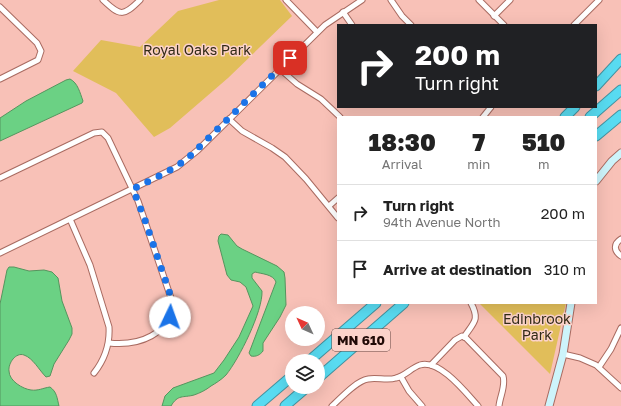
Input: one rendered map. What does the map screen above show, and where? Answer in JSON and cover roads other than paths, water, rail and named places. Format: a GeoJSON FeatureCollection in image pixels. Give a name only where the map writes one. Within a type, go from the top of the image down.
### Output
{"type":"FeatureCollection","features":[{"type":"Feature","properties":{"kind":"highway"},"geometry":{"type":"LineString","coordinates":[[597,85],[621,59]]}},
{"type":"Feature","properties":{"kind":"highway"},"geometry":{"type":"LineString","coordinates":[[591,116],[621,90]]}},
{"type":"Feature","properties":{"kind":"highway"},"geometry":{"type":"LineString","coordinates":[[567,116],[574,108]]}},
{"type":"Feature","properties":{"kind":"highway"},"geometry":{"type":"LineString","coordinates":[[597,135],[621,115]]}},
{"type":"Feature","properties":{"kind":"highway","name":"MN 610"},"geometry":{"type":"LineString","coordinates":[[317,354],[374,304]]}},
{"type":"Feature","properties":{"kind":"highway","name":"MN 610"},"geometry":{"type":"LineString","coordinates":[[325,372],[403,304]]}},
{"type":"Feature","properties":{"kind":"highway"},"geometry":{"type":"LineString","coordinates":[[257,406],[285,382]]}},
{"type":"Feature","properties":{"kind":"highway"},"geometry":{"type":"LineString","coordinates":[[285,406],[299,394]]}},
{"type":"Feature","properties":{"kind":"street"},"geometry":{"type":"LineString","coordinates":[[103,0],[115,11],[124,13],[140,0]]}},
{"type":"Feature","properties":{"kind":"street"},"geometry":{"type":"LineString","coordinates":[[286,0],[317,32]]}},
{"type":"Feature","properties":{"kind":"street"},"geometry":{"type":"LineString","coordinates":[[0,253],[167,172],[186,160],[317,32],[343,12],[362,0]]}},
{"type":"Feature","properties":{"kind":"street"},"geometry":{"type":"LineString","coordinates":[[391,0],[402,16],[410,24]]}},
{"type":"Feature","properties":{"kind":"street"},"geometry":{"type":"LineString","coordinates":[[479,0],[503,24]]}},
{"type":"Feature","properties":{"kind":"street"},"geometry":{"type":"LineString","coordinates":[[494,16],[510,0]]}},
{"type":"Feature","properties":{"kind":"street"},"geometry":{"type":"LineString","coordinates":[[575,24],[599,0]]}},
{"type":"Feature","properties":{"kind":"street"},"geometry":{"type":"LineString","coordinates":[[0,7],[37,43],[41,51],[38,60],[0,78]]}},
{"type":"Feature","properties":{"kind":"street"},"geometry":{"type":"LineString","coordinates":[[343,12],[351,24]]}},
{"type":"Feature","properties":{"kind":"street"},"geometry":{"type":"LineString","coordinates":[[280,69],[297,84],[321,99],[339,116]]}},
{"type":"Feature","properties":{"kind":"street"},"geometry":{"type":"LineString","coordinates":[[484,116],[490,108]]}},
{"type":"Feature","properties":{"kind":"street"},"geometry":{"type":"LineString","coordinates":[[229,119],[242,131],[285,157],[337,217]]}},
{"type":"Feature","properties":{"kind":"street"},"geometry":{"type":"LineString","coordinates":[[0,178],[98,131],[102,132],[108,138],[133,189],[145,220],[170,294],[172,309],[166,323],[155,334],[148,338],[127,344],[109,344]]}},
{"type":"Feature","properties":{"kind":"street"},"geometry":{"type":"LineString","coordinates":[[597,180],[621,153]]}},
{"type":"Feature","properties":{"kind":"street"},"geometry":{"type":"LineString","coordinates":[[329,206],[337,199]]}},
{"type":"Feature","properties":{"kind":"street"},"geometry":{"type":"LineString","coordinates":[[70,219],[90,265],[109,327],[109,344],[105,356],[94,373]]}},
{"type":"Feature","properties":{"kind":"street"},"geometry":{"type":"LineString","coordinates":[[621,239],[617,242],[615,248],[621,256]]}},
{"type":"Feature","properties":{"kind":"street"},"geometry":{"type":"LineString","coordinates":[[464,337],[475,319],[476,314],[471,304]]}},
{"type":"Feature","properties":{"kind":"street"},"geometry":{"type":"LineString","coordinates":[[549,406],[563,354],[571,304]]}},
{"type":"Feature","properties":{"kind":"street"},"geometry":{"type":"LineString","coordinates":[[598,367],[611,349],[621,328]]}},
{"type":"Feature","properties":{"kind":"street"},"geometry":{"type":"LineString","coordinates":[[431,365],[455,340],[459,337],[464,337],[503,376],[504,386],[500,396],[499,406]]}},
{"type":"Feature","properties":{"kind":"street"},"geometry":{"type":"LineString","coordinates":[[563,354],[585,360],[598,367],[621,388]]}},
{"type":"Feature","properties":{"kind":"street"},"geometry":{"type":"LineString","coordinates":[[332,406],[362,381],[373,378],[395,379],[423,364],[441,369],[478,406]]}},
{"type":"Feature","properties":{"kind":"street"},"geometry":{"type":"LineString","coordinates":[[401,377],[409,391],[422,406]]}},
{"type":"Feature","properties":{"kind":"park label","name":"Royal Oaks Park"},"geometry":{"type":"Point","coordinates":[197,50]}},
{"type":"Feature","properties":{"kind":"park label","name":"Edinbrook Park"},"geometry":{"type":"Point","coordinates":[537,328]}}]}
